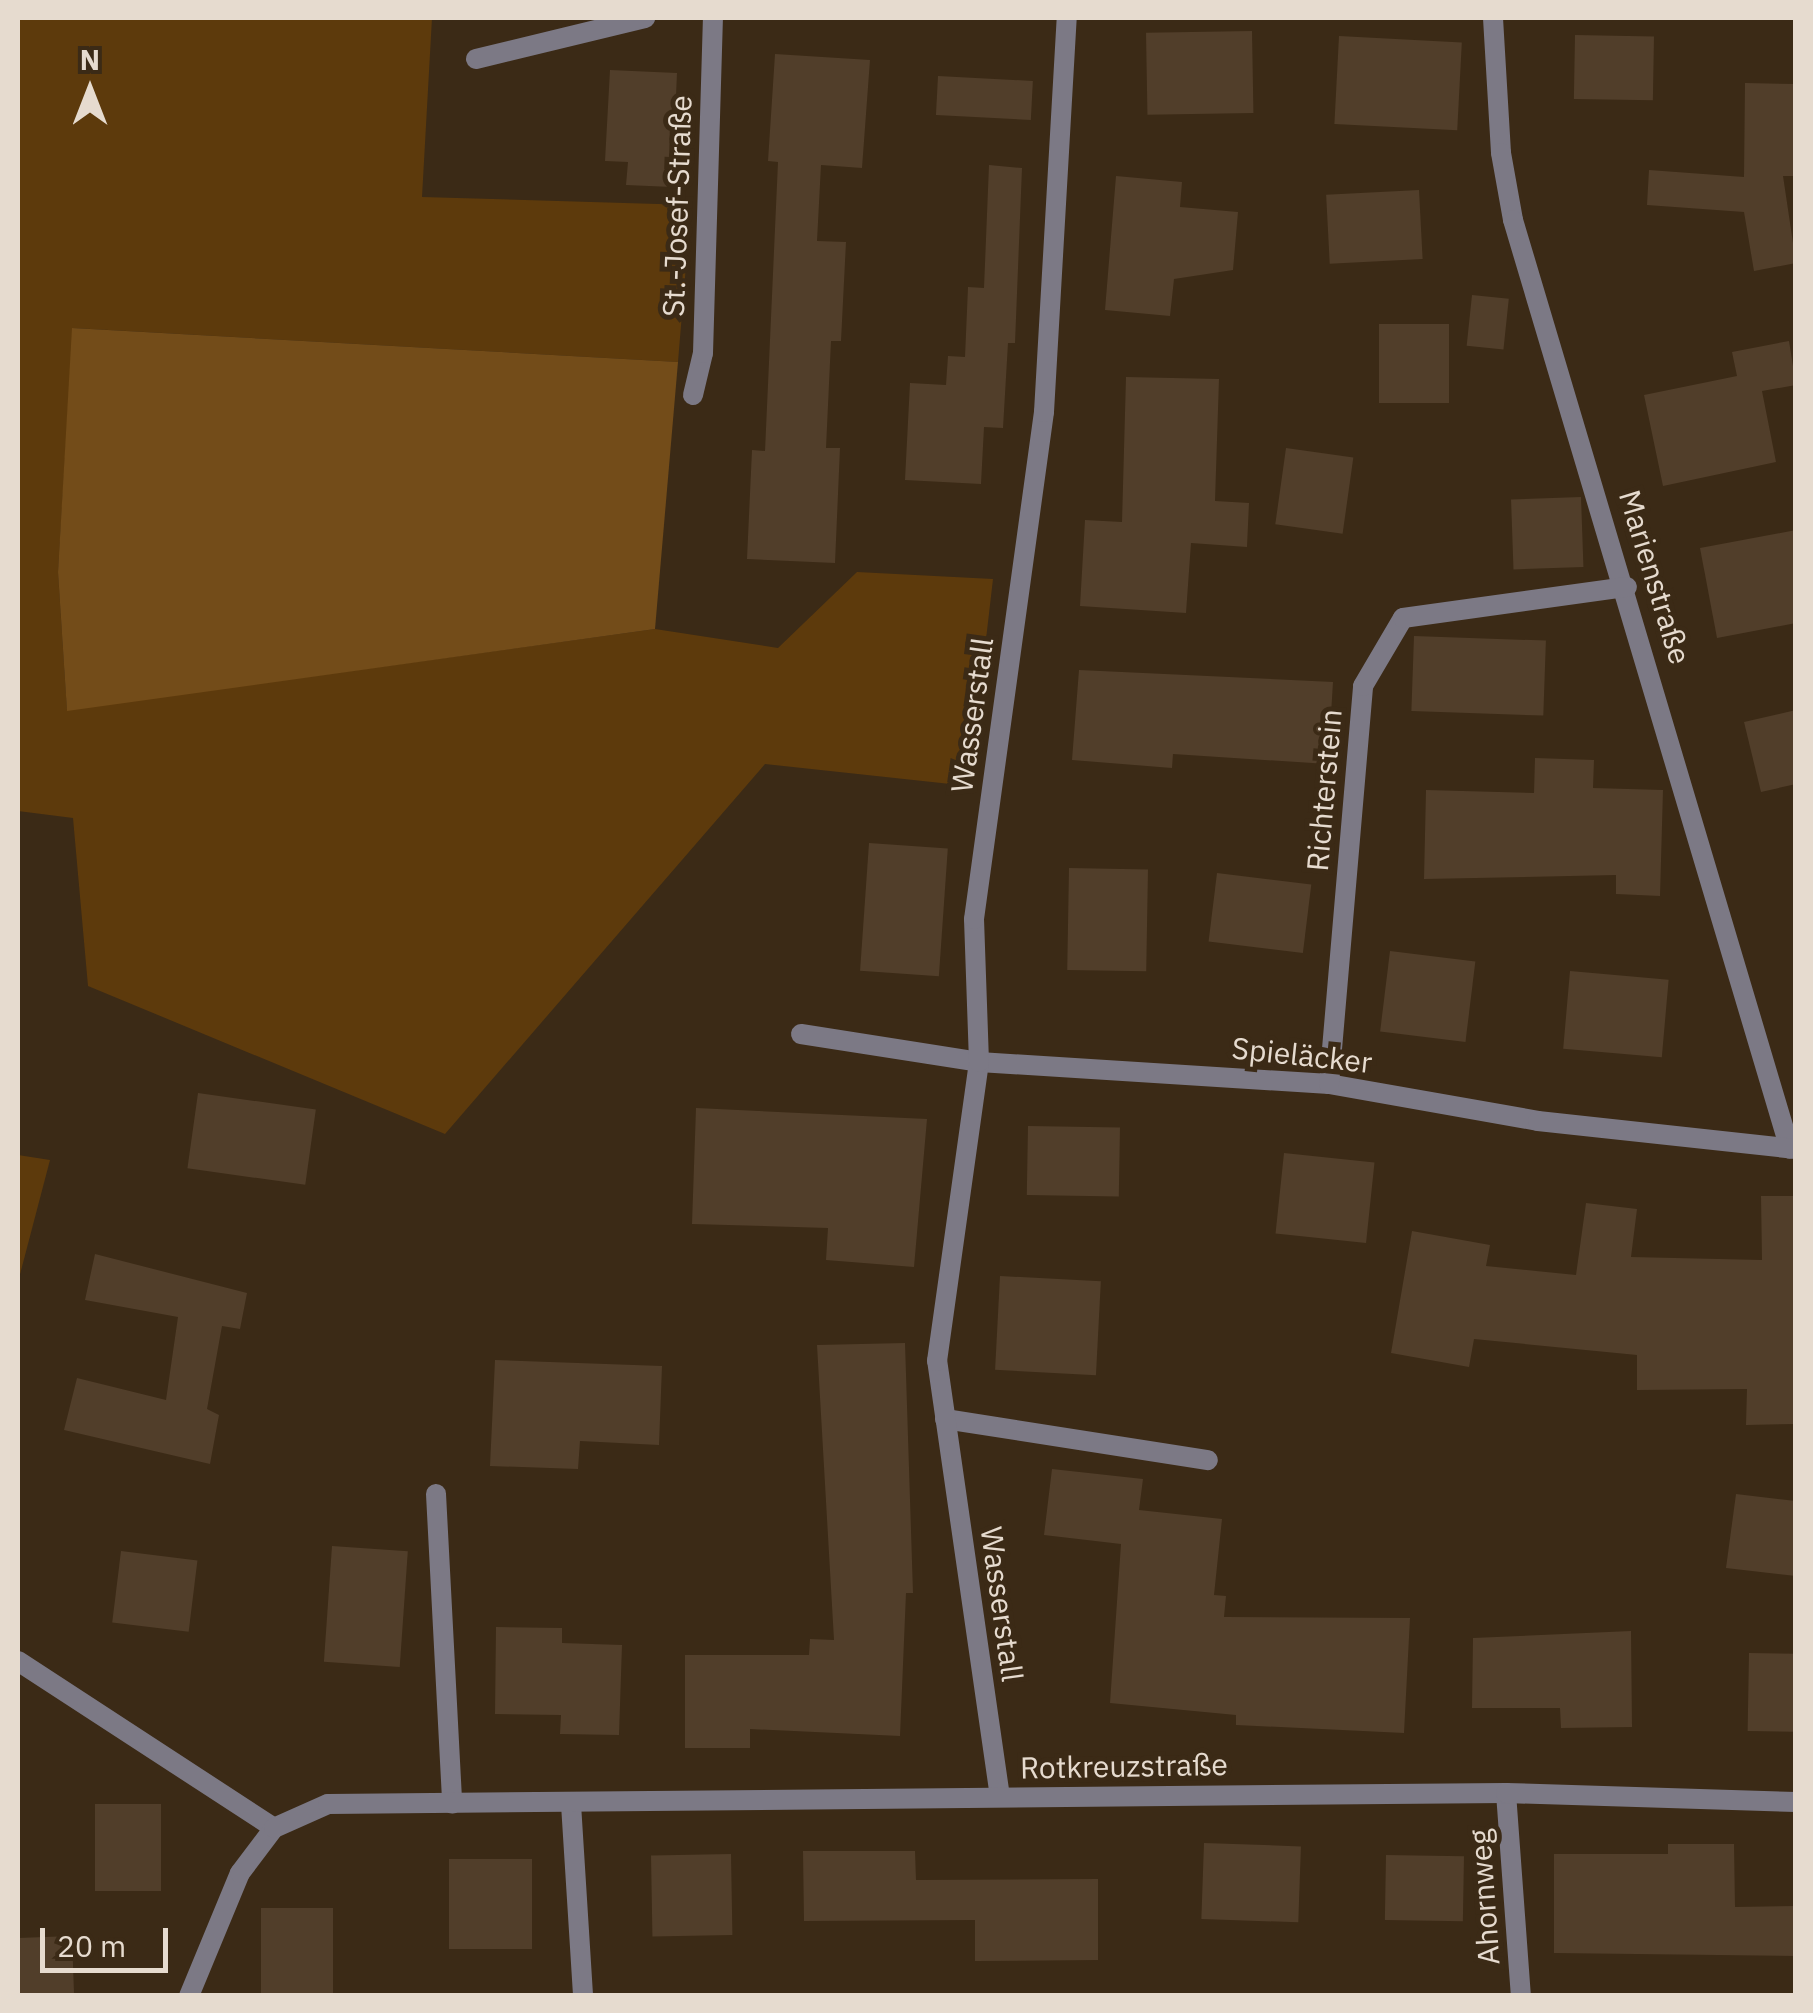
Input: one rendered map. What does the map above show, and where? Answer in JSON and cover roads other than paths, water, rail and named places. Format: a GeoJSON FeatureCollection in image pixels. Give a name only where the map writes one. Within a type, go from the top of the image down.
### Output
{"type":"FeatureCollection","features":[{"type":"Feature","properties":{"kind":"street"},"geometry":{"type":"LineString","coordinates":[[476,59],[644,18]]}},
{"type":"Feature","properties":{"kind":"street","name":"St.-Josef-Straße"},"geometry":{"type":"LineString","coordinates":[[693,395],[703,353],[713,18]]}},
{"type":"Feature","properties":{"kind":"street","name":"Wasserstall"},"geometry":{"type":"LineString","coordinates":[[1000,1797],[937,1361],[979,1062],[974,919],[1044,412],[1066,18]]}},
{"type":"Feature","properties":{"kind":"street","name":"Marienstraße"},"geometry":{"type":"LineString","coordinates":[[1493,18],[1501,153],[1513,220],[1627,587],[1793,1149]]}},
{"type":"Feature","properties":{"kind":"street","name":"Richterstein"},"geometry":{"type":"LineString","coordinates":[[1329,1084],[1363,686],[1403,618],[1627,587]]}},
{"type":"Feature","properties":{"kind":"street","name":"Spieläcker"},"geometry":{"type":"LineString","coordinates":[[801,1034],[979,1062],[1329,1084],[1538,1121],[1793,1149]]}},
{"type":"Feature","properties":{"kind":"street"},"geometry":{"type":"LineString","coordinates":[[944,1419],[1208,1460]]}},
{"type":"Feature","properties":{"kind":"street"},"geometry":{"type":"LineString","coordinates":[[436,1494],[452,1804]]}},
{"type":"Feature","properties":{"kind":"street"},"geometry":{"type":"LineString","coordinates":[[18,1661],[274,1828],[240,1873],[188,1996]]}},
{"type":"Feature","properties":{"kind":"street","name":"Rotkreuzstraße"},"geometry":{"type":"LineString","coordinates":[[274,1828],[328,1804],[1506,1793],[1796,1802]]}},
{"type":"Feature","properties":{"kind":"street","name":"Ahornweg"},"geometry":{"type":"LineString","coordinates":[[1506,1793],[1522,1996]]}},
{"type":"Feature","properties":{"kind":"street"},"geometry":{"type":"LineString","coordinates":[[571,1804],[584,1996]]}}]}
